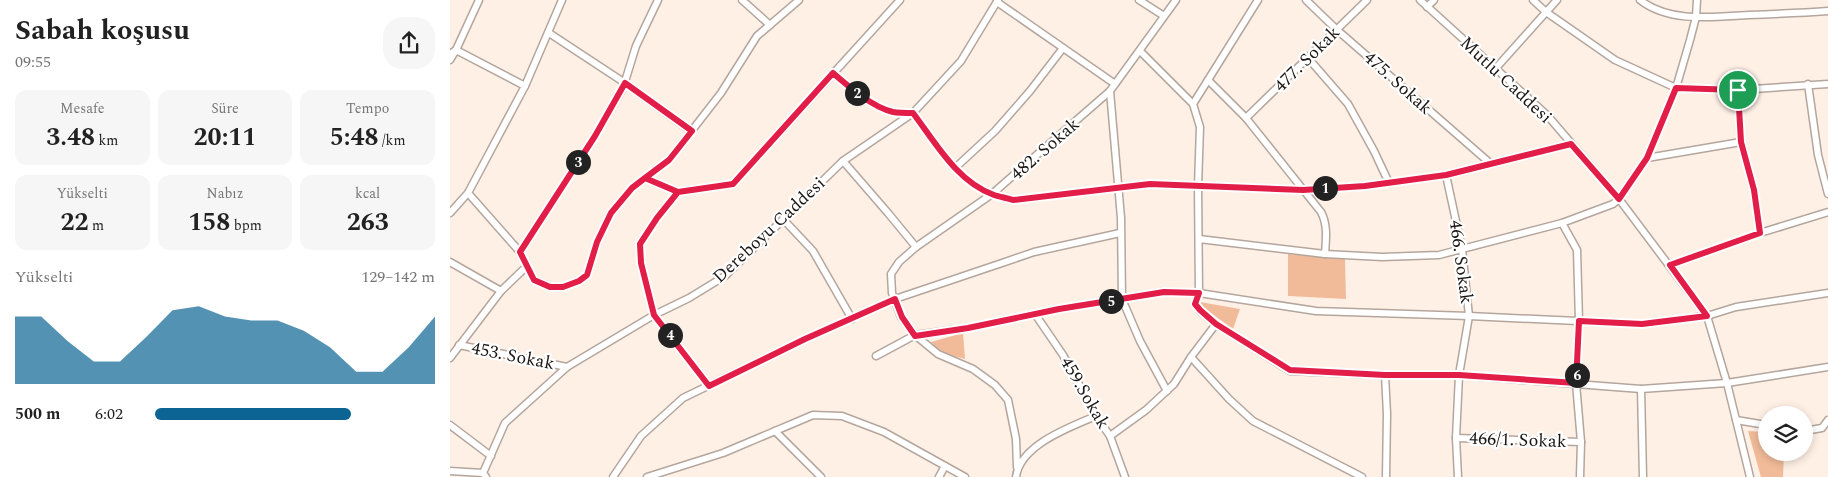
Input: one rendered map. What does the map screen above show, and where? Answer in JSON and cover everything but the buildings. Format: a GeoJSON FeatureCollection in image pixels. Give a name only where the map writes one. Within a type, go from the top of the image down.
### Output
{"type":"FeatureCollection","features":[{"type":"Feature","properties":{"kind":"street"},"geometry":{"type":"LineString","coordinates":[[450,60],[479,0]]}},
{"type":"Feature","properties":{"kind":"street"},"geometry":{"type":"LineString","coordinates":[[450,213],[468,193],[525,86],[562,0]]}},
{"type":"Feature","properties":{"kind":"street"},"geometry":{"type":"LineString","coordinates":[[520,252],[595,136],[625,83],[636,46],[658,0]]}},
{"type":"Feature","properties":{"kind":"street"},"geometry":{"type":"LineString","coordinates":[[742,0],[770,25]]}},
{"type":"Feature","properties":{"kind":"street"},"geometry":{"type":"LineString","coordinates":[[468,193],[520,252],[534,280],[550,287],[563,287],[579,281],[587,275],[597,242],[611,213],[632,188],[669,160],[721,93],[757,36],[799,0]]}},
{"type":"Feature","properties":{"kind":"street"},"geometry":{"type":"LineString","coordinates":[[645,178],[678,192],[733,184],[900,0]]}},
{"type":"Feature","properties":{"kind":"street"},"geometry":{"type":"LineString","coordinates":[[1139,0],[1164,16]]}},
{"type":"Feature","properties":{"kind":"street","name":"482. Sokak"},"geometry":{"type":"LineString","coordinates":[[895,299],[892,293],[891,274],[899,262],[916,247],[992,194],[1110,91],[1176,0]]}},
{"type":"Feature","properties":{"kind":"street"},"geometry":{"type":"LineString","coordinates":[[1193,104],[1258,0]]}},
{"type":"Feature","properties":{"kind":"street","name":"475. Sokak"},"geometry":{"type":"LineString","coordinates":[[1306,0],[1336,29],[1492,164]]}},
{"type":"Feature","properties":{"kind":"street","name":"477. Sokak"},"geometry":{"type":"LineString","coordinates":[[1246,118],[1367,0]]}},
{"type":"Feature","properties":{"kind":"street","name":"Mutlu Caddesi"},"geometry":{"type":"LineString","coordinates":[[1420,0],[1547,115],[1619,199],[1707,316],[1727,383],[1750,477]]}},
{"type":"Feature","properties":{"kind":"street"},"geometry":{"type":"LineString","coordinates":[[1427,7],[1434,0]]}},
{"type":"Feature","properties":{"kind":"street"},"geometry":{"type":"LineString","coordinates":[[1533,0],[1546,12],[1615,60],[1676,88],[1738,90],[1828,84]]}},
{"type":"Feature","properties":{"kind":"street"},"geometry":{"type":"LineString","coordinates":[[1496,68],[1557,0]]}},
{"type":"Feature","properties":{"kind":"street"},"geometry":{"type":"LineString","coordinates":[[1640,0],[1669,14],[1696,17],[1792,14],[1828,10]]}},
{"type":"Feature","properties":{"kind":"street"},"geometry":{"type":"LineString","coordinates":[[1199,239],[1325,254],[1439,255],[1562,223],[1613,204],[1619,199],[1647,158],[1676,88],[1696,17],[1697,0]]}},
{"type":"Feature","properties":{"kind":"street"},"geometry":{"type":"LineString","coordinates":[[998,1],[1115,84]]}},
{"type":"Feature","properties":{"kind":"street","name":"Dereboyu Caddesi"},"geometry":{"type":"LineString","coordinates":[[484,475],[505,423],[567,367],[654,315],[689,298],[725,276],[843,161],[913,113],[961,61],[998,1]]}},
{"type":"Feature","properties":{"kind":"street"},"geometry":{"type":"LineString","coordinates":[[549,33],[625,83],[692,131]]}},
{"type":"Feature","properties":{"kind":"street"},"geometry":{"type":"LineString","coordinates":[[955,168],[995,131],[1030,91],[1063,48]]}},
{"type":"Feature","properties":{"kind":"street"},"geometry":{"type":"LineString","coordinates":[[1140,51],[1193,104],[1200,126],[1198,186],[1199,293],[1195,304],[1216,324],[1290,370],[1385,375],[1459,375],[1641,389],[1727,383],[1828,367]]}},
{"type":"Feature","properties":{"kind":"street"},"geometry":{"type":"LineString","coordinates":[[453,52],[525,86]]}},
{"type":"Feature","properties":{"kind":"street"},"geometry":{"type":"LineString","coordinates":[[1308,58],[1348,104],[1389,183]]}},
{"type":"Feature","properties":{"kind":"street"},"geometry":{"type":"LineString","coordinates":[[833,73],[852,90],[874,103],[893,112],[913,113],[955,168],[970,181],[992,194],[1013,200],[1150,184],[1303,190],[1365,186],[1446,175],[1571,144]]}},
{"type":"Feature","properties":{"kind":"street"},"geometry":{"type":"LineString","coordinates":[[1208,80],[1246,118],[1322,212],[1326,220],[1325,254]]}},
{"type":"Feature","properties":{"kind":"street"},"geometry":{"type":"LineString","coordinates":[[1808,84],[1817,146],[1828,194]]}},
{"type":"Feature","properties":{"kind":"street"},"geometry":{"type":"LineString","coordinates":[[1738,90],[1741,142],[1754,190],[1760,233]]}},
{"type":"Feature","properties":{"kind":"street"},"geometry":{"type":"LineString","coordinates":[[1110,91],[1118,187],[1122,299],[1140,341],[1167,391]]}},
{"type":"Feature","properties":{"kind":"street"},"geometry":{"type":"LineString","coordinates":[[1647,158],[1741,142]]}},
{"type":"Feature","properties":{"kind":"street"},"geometry":{"type":"LineString","coordinates":[[843,161],[916,247]]}},
{"type":"Feature","properties":{"kind":"street","name":"466. Sokak"},"geometry":{"type":"LineString","coordinates":[[1446,175],[1462,249],[1469,316],[1459,375],[1456,438],[1458,477]]}},
{"type":"Feature","properties":{"kind":"street"},"geometry":{"type":"LineString","coordinates":[[678,192],[657,218],[640,244],[641,263],[654,315],[709,386]]}},
{"type":"Feature","properties":{"kind":"street"},"geometry":{"type":"LineString","coordinates":[[1670,265],[1760,233],[1828,212]]}},
{"type":"Feature","properties":{"kind":"street"},"geometry":{"type":"LineString","coordinates":[[783,219],[812,251],[852,319]]}},
{"type":"Feature","properties":{"kind":"street"},"geometry":{"type":"LineString","coordinates":[[1562,223],[1577,250],[1579,321],[1576,383],[1581,442],[1580,477]]}},
{"type":"Feature","properties":{"kind":"street"},"geometry":{"type":"LineString","coordinates":[[613,477],[641,436],[683,398],[805,339],[895,299],[1034,252],[1120,233]]}},
{"type":"Feature","properties":{"kind":"street"},"geometry":{"type":"LineString","coordinates":[[450,262],[501,291]]}},
{"type":"Feature","properties":{"kind":"street"},"geometry":{"type":"LineString","coordinates":[[450,358],[501,291],[527,266]]}},
{"type":"Feature","properties":{"kind":"street"},"geometry":{"type":"LineString","coordinates":[[876,356],[915,336],[1164,292],[1199,293],[1316,311],[1642,324],[1707,316],[1736,308],[1828,293]]}},
{"type":"Feature","properties":{"kind":"street"},"geometry":{"type":"LineString","coordinates":[[895,299],[902,317],[915,336],[938,354],[973,369],[995,385],[1008,400],[1016,439],[1016,477]]}},
{"type":"Feature","properties":{"kind":"street","name":"459.Sokak"},"geometry":{"type":"LineString","coordinates":[[1035,314],[1063,355],[1096,416],[1110,436],[1125,477]]}},
{"type":"Feature","properties":{"kind":"street"},"geometry":{"type":"LineString","coordinates":[[1110,436],[1146,410],[1174,384],[1216,324]]}},
{"type":"Feature","properties":{"kind":"street","name":"453. Sokak"},"geometry":{"type":"LineString","coordinates":[[459,345],[567,367]]}},
{"type":"Feature","properties":{"kind":"street"},"geometry":{"type":"LineString","coordinates":[[1191,358],[1229,399],[1254,421],[1362,477]]}},
{"type":"Feature","properties":{"kind":"street"},"geometry":{"type":"LineString","coordinates":[[1385,375],[1387,414],[1386,477]]}},
{"type":"Feature","properties":{"kind":"street"},"geometry":{"type":"LineString","coordinates":[[1641,389],[1643,477]]}},
{"type":"Feature","properties":{"kind":"street"},"geometry":{"type":"LineString","coordinates":[[647,477],[723,452],[812,415],[842,416],[898,439],[965,477]]}},
{"type":"Feature","properties":{"kind":"street"},"geometry":{"type":"LineString","coordinates":[[1017,467],[1043,441],[1096,416]]}},
{"type":"Feature","properties":{"kind":"street"},"geometry":{"type":"LineString","coordinates":[[1736,420],[1758,424]]}},
{"type":"Feature","properties":{"kind":"street"},"geometry":{"type":"LineString","coordinates":[[1813,430],[1822,428],[1828,420]]}},
{"type":"Feature","properties":{"kind":"street"},"geometry":{"type":"LineString","coordinates":[[450,425],[491,456]]}},
{"type":"Feature","properties":{"kind":"street"},"geometry":{"type":"LineString","coordinates":[[774,431],[821,477]]}},
{"type":"Feature","properties":{"kind":"street","name":"466/1. Sokak"},"geometry":{"type":"LineString","coordinates":[[1456,438],[1581,442]]}},
{"type":"Feature","properties":{"kind":"street"},"geometry":{"type":"LineString","coordinates":[[939,477],[945,466]]}},
{"type":"Feature","properties":{"kind":"street"},"geometry":{"type":"LineString","coordinates":[[450,471],[484,475]]}},
{"type":"Feature","properties":{"kind":"shaded area"},"geometry":{"type":"Polygon","coordinates":[[[1288,254],[1345,259],[1346,299],[1288,296],[1288,254]]]}},
{"type":"Feature","properties":{"kind":"shaded area"},"geometry":{"type":"Polygon","coordinates":[[[1200,302],[1240,309],[1233,329],[1201,306],[1200,302]]]}},
{"type":"Feature","properties":{"kind":"shaded area"},"geometry":{"type":"Polygon","coordinates":[[[963,333],[965,359],[942,351],[931,342],[963,333]]]}},
{"type":"Feature","properties":{"kind":"shaded area"},"geometry":{"type":"Polygon","coordinates":[[[1748,431],[1758,432],[1758,461],[1784,461],[1783,477],[1761,477],[1748,431]]]}},
{"type":"Feature","properties":{"kind":"route"},"geometry":{"type":"LineString","coordinates":[[1738,90],[1676,88],[1647,158],[1619,199],[1571,144],[1446,175],[1365,186],[1303,190],[1150,184],[1013,200],[992,194],[970,181],[950,163],[913,113],[893,112],[874,103],[852,90],[833,73],[733,184],[678,192],[645,178],[669,160],[692,131],[625,83],[595,136],[544,212],[520,252],[534,280],[550,287],[563,287],[579,281],[587,275],[597,242],[611,213],[632,188],[645,178],[678,192],[657,218],[640,244],[641,263],[654,315],[709,386],[805,339],[895,299],[902,317],[915,336],[968,328],[1059,309],[1164,292],[1199,293],[1195,304],[1216,324],[1290,370],[1385,375],[1459,375],[1576,383],[1579,321],[1642,324],[1707,316],[1670,265],[1760,233],[1754,190],[1741,142],[1738,90]]}}]}
